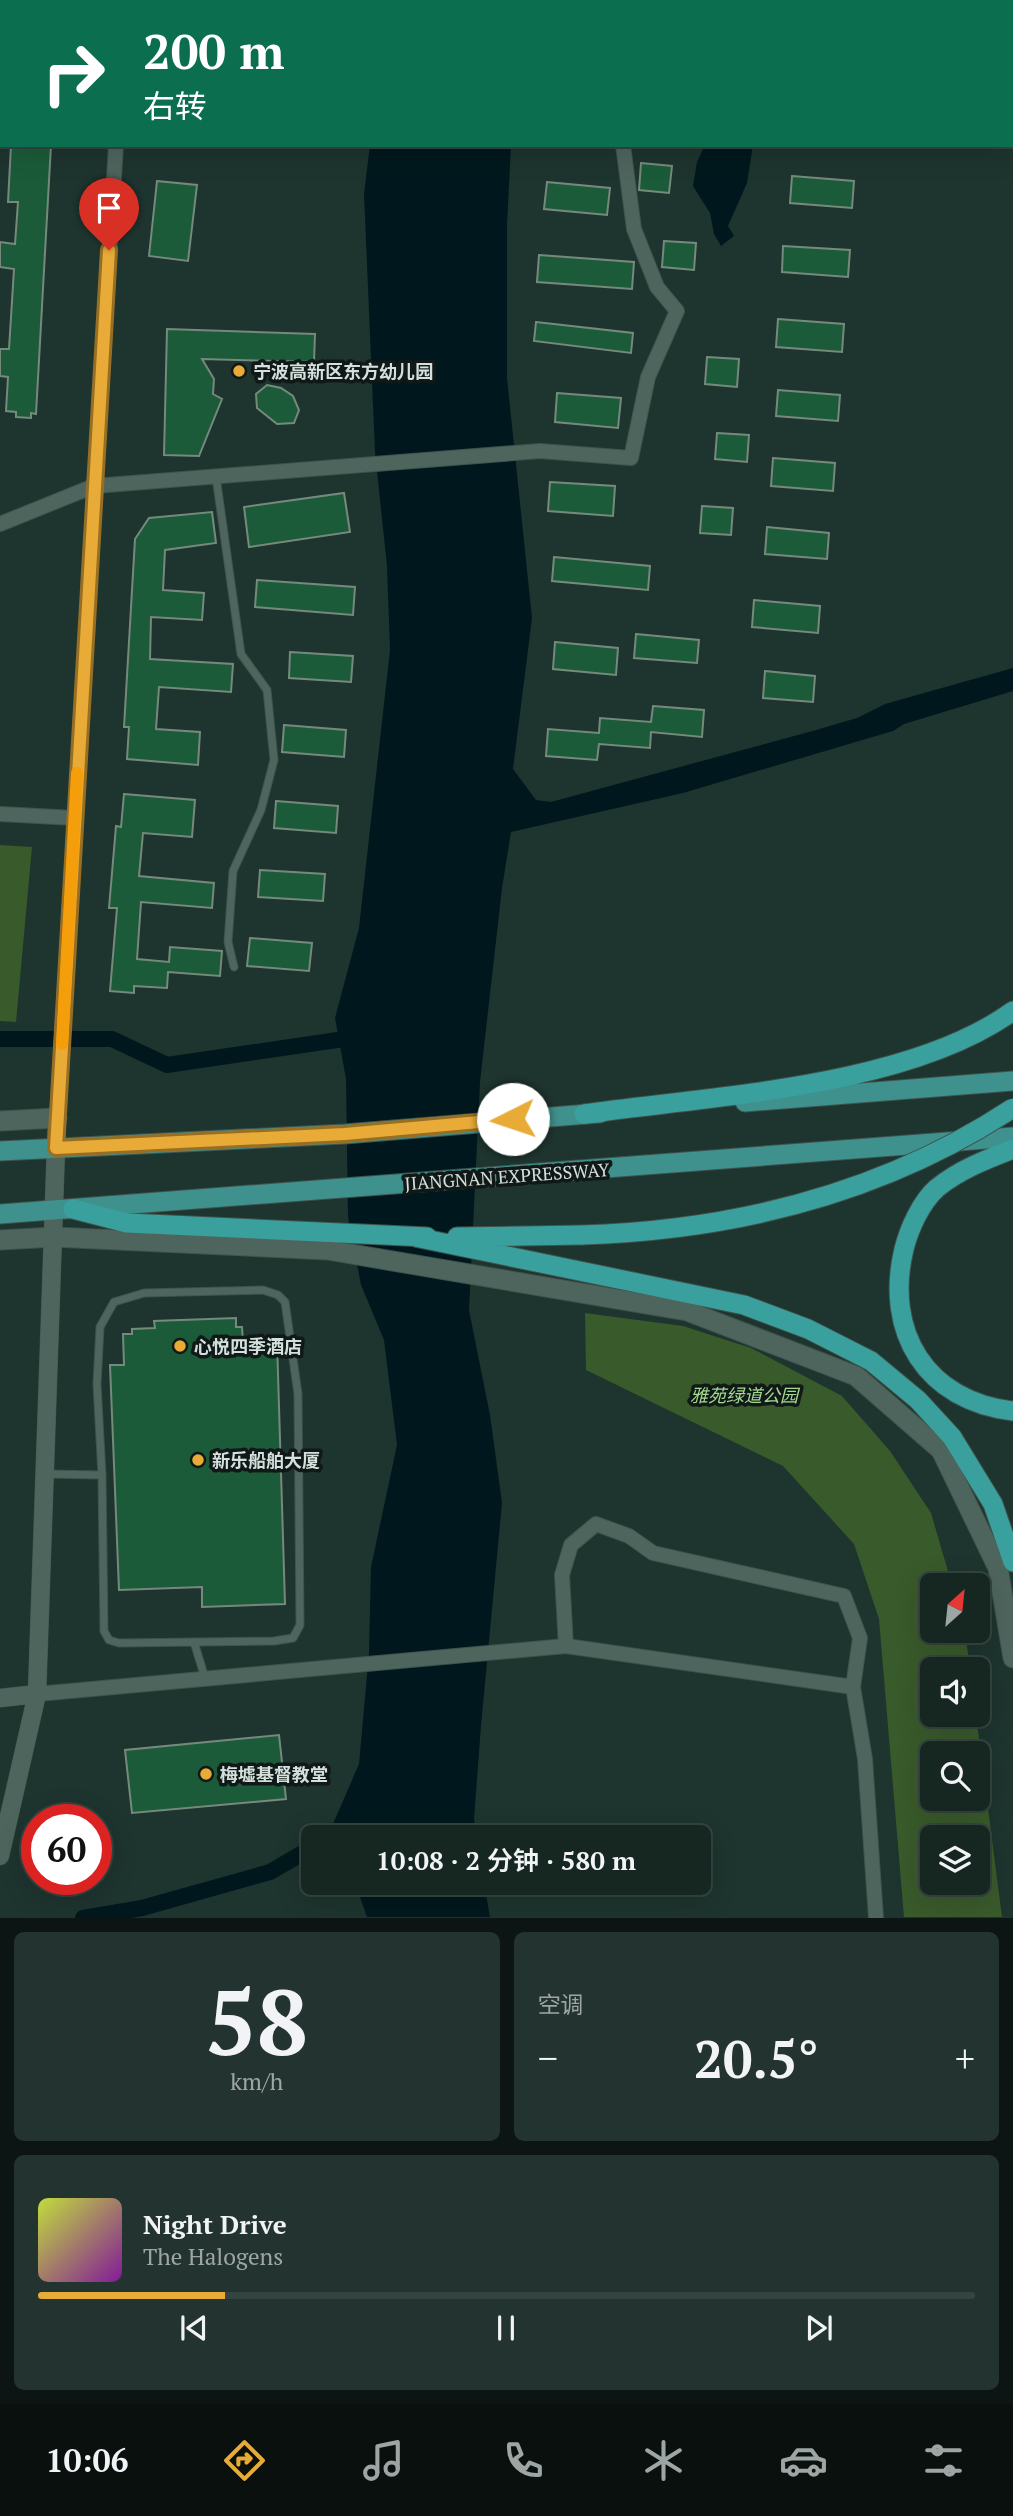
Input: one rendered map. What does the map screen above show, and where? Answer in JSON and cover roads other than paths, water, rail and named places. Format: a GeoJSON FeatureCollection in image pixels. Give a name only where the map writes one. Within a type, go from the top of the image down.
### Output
{"type":"FeatureCollection","features":[{"type":"Feature","properties":{"kind":"highway"},"geometry":{"type":"LineString","coordinates":[[584,1114],[827,1080],[918,1058],[989,1029],[1013,1012]]}},
{"type":"Feature","properties":{"kind":"highway"},"geometry":{"type":"LineString","coordinates":[[488,1244],[718,1224],[833,1194],[932,1156],[1013,1108]]}},
{"type":"Feature","properties":{"kind":"highway"},"geometry":{"type":"LineString","coordinates":[[1006,1410],[960,1397],[925,1368],[903,1329],[897,1277],[909,1230],[935,1189],[976,1163],[1013,1149]]}},
{"type":"Feature","properties":{"kind":"highway"},"geometry":{"type":"LineString","coordinates":[[65,1210],[127,1223],[415,1237],[488,1244],[744,1305],[808,1329],[871,1361],[918,1400],[952,1437],[993,1504],[1013,1562]]}},
{"type":"Feature","properties":{"kind":"main road"},"geometry":{"type":"LineString","coordinates":[[0,1151],[345,1134],[1013,1081]]}},
{"type":"Feature","properties":{"kind":"main road"},"geometry":{"type":"LineString","coordinates":[[0,1121],[57,1118]]}},
{"type":"Feature","properties":{"kind":"main road","name":"JIANGNAN EXPRESSWAY"},"geometry":{"type":"LineString","coordinates":[[0,1214],[1013,1138]]}},
{"type":"Feature","properties":{"kind":"main road"},"geometry":{"type":"LineString","coordinates":[[0,1240],[54,1237],[328,1250],[687,1311],[856,1376],[941,1450],[998,1568],[1013,1658]]}},
{"type":"Feature","properties":{"kind":"street"},"geometry":{"type":"LineString","coordinates":[[0,1856],[37,1694],[54,1237],[65,1210],[56,1148],[57,1118],[116,147]]}},
{"type":"Feature","properties":{"kind":"street"},"geometry":{"type":"LineString","coordinates":[[0,524],[94,486],[540,451],[631,458],[649,377],[677,311],[657,287],[634,229],[623,147]]}},
{"type":"Feature","properties":{"kind":"street"},"geometry":{"type":"LineString","coordinates":[[0,814],[75,818]]}},
{"type":"Feature","properties":{"kind":"street"},"geometry":{"type":"LineString","coordinates":[[566,1646],[562,1574],[571,1545],[596,1524],[629,1536],[653,1553],[844,1596],[860,1638],[853,1687],[865,1759],[876,1917]]}},
{"type":"Feature","properties":{"kind":"street"},"geometry":{"type":"LineString","coordinates":[[0,1698],[566,1646],[853,1687]]}},
{"type":"Feature","properties":{"kind":"lane"},"geometry":{"type":"LineString","coordinates":[[215,476],[241,654],[267,690],[274,760],[261,810],[233,871],[228,942],[234,967]]}},
{"type":"Feature","properties":{"kind":"lane"},"geometry":{"type":"LineString","coordinates":[[263,1290],[278,1295],[285,1302],[298,1394],[300,1625],[293,1638],[119,1643],[108,1640],[104,1631],[102,1475],[97,1384],[100,1327],[114,1303],[144,1293],[263,1290]]}},
{"type":"Feature","properties":{"kind":"lane"},"geometry":{"type":"LineString","coordinates":[[45,1474],[102,1475]]}},
{"type":"Feature","properties":{"kind":"lane"},"geometry":{"type":"LineString","coordinates":[[194,1642],[205,1679]]}},
{"type":"Feature","properties":{"kind":"water"},"geometry":{"type":"Polygon","coordinates":[[[370,147],[511,147],[507,225],[507,378],[532,618],[513,769],[536,800],[551,802],[816,730],[857,718],[885,704],[1013,668],[1013,691],[904,724],[893,731],[683,793],[511,832],[480,1082],[469,1310],[490,1415],[502,1503],[481,1726],[475,1825],[333,1824],[359,1764],[369,1653],[371,1567],[397,1445],[384,1340],[361,1285],[348,1217],[346,1079],[335,1018],[359,928],[390,650],[387,566],[375,452],[364,194],[370,147]]]}},
{"type":"Feature","properties":{"kind":"water"},"geometry":{"type":"Polygon","coordinates":[[[704,147],[753,147],[747,183],[728,226],[734,236],[721,246],[714,234],[710,213],[693,186],[697,162],[704,147]]]}},
{"type":"Feature","properties":{"kind":"water"},"geometry":{"type":"Polygon","coordinates":[[[359,1895],[486,1895],[490,1917],[367,1917],[359,1895]]]}},
{"type":"Feature","properties":{"kind":"waterway"},"geometry":{"type":"LineString","coordinates":[[0,1039],[112,1039],[167,1065],[358,1037]]}},
{"type":"Feature","properties":{"kind":"waterway"},"geometry":{"type":"LineString","coordinates":[[353,1825],[356,1823]]}},
{"type":"Feature","properties":{"kind":"waterway"},"geometry":{"type":"LineString","coordinates":[[83,1918],[142,1908],[270,1872],[301,1854]]}},
{"type":"Feature","properties":{"kind":"place","name":"宁波高新区东方幼儿园"},"geometry":{"type":"Point","coordinates":[239,371]}},
{"type":"Feature","properties":{"kind":"place","name":"心悦四季酒店"},"geometry":{"type":"Point","coordinates":[180,1346]}},
{"type":"Feature","properties":{"kind":"place","name":"新乐船舶大厦"},"geometry":{"type":"Point","coordinates":[198,1460]}},
{"type":"Feature","properties":{"kind":"place","name":"梅墟基督教堂"},"geometry":{"type":"Point","coordinates":[206,1774]}},
{"type":"Feature","properties":{"kind":"park label","name":"雅苑绿道公园"},"geometry":{"type":"Point","coordinates":[744,1395]}}]}
